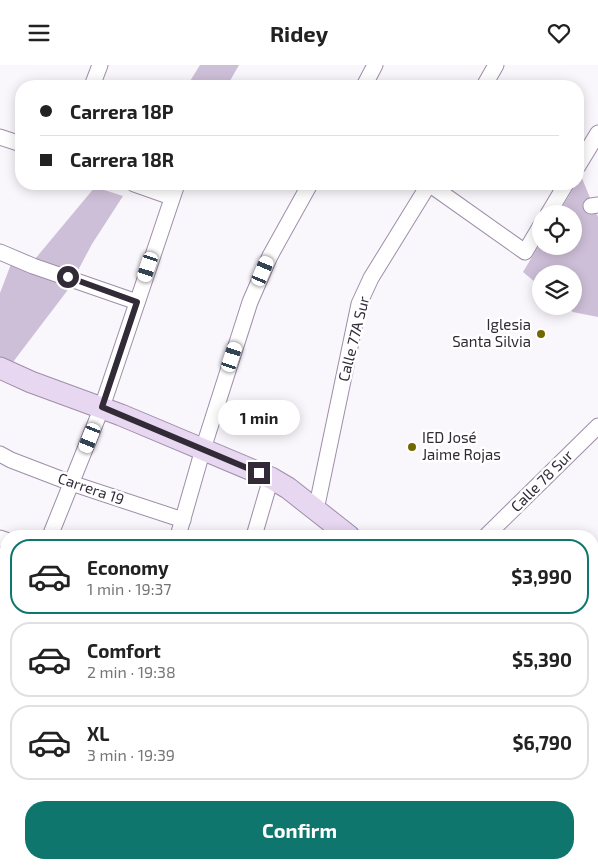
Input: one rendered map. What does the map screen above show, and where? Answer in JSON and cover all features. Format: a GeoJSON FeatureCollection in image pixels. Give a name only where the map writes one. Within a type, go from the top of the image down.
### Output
{"type":"FeatureCollection","features":[{"type":"Feature","properties":{"kind":"street"},"geometry":{"type":"LineString","coordinates":[[94,80],[100,65]]}},
{"type":"Feature","properties":{"kind":"street"},"geometry":{"type":"LineString","coordinates":[[367,80],[375,65]]}},
{"type":"Feature","properties":{"kind":"street"},"geometry":{"type":"LineString","coordinates":[[487,80],[496,65]]}},
{"type":"Feature","properties":{"kind":"street"},"geometry":{"type":"LineString","coordinates":[[584,156],[598,133]]}},
{"type":"Feature","properties":{"kind":"street"},"geometry":{"type":"LineString","coordinates":[[0,137],[15,143]]}},
{"type":"Feature","properties":{"kind":"street"},"geometry":{"type":"LineString","coordinates":[[52,530],[102,407],[174,190]]}},
{"type":"Feature","properties":{"kind":"street"},"geometry":{"type":"LineString","coordinates":[[180,530],[203,449],[250,302],[270,257],[307,190]]}},
{"type":"Feature","properties":{"kind":"street","name":"Calle 77A Sur"},"geometry":{"type":"LineString","coordinates":[[316,510],[359,304],[371,278],[425,190]]}},
{"type":"Feature","properties":{"kind":"street"},"geometry":{"type":"LineString","coordinates":[[437,190],[525,252],[532,240]]}},
{"type":"Feature","properties":{"kind":"street"},"geometry":{"type":"LineString","coordinates":[[553,205],[562,190]]}},
{"type":"Feature","properties":{"kind":"street"},"geometry":{"type":"LineString","coordinates":[[0,252],[137,302]]}},
{"type":"Feature","properties":{"kind":"street"},"geometry":{"type":"LineString","coordinates":[[0,368],[102,407],[272,478],[288,488],[341,530]]}},
{"type":"Feature","properties":{"kind":"street","name":"Calle 78 Sur"},"geometry":{"type":"LineString","coordinates":[[492,530],[598,426]]}},
{"type":"Feature","properties":{"kind":"street","name":"Carrera 19"},"geometry":{"type":"LineString","coordinates":[[0,453],[11,460],[71,483],[183,521]]}},
{"type":"Feature","properties":{"kind":"street"},"geometry":{"type":"LineString","coordinates":[[256,530],[272,478]]}},
{"type":"Feature","properties":{"kind":"shaded area"},"geometry":{"type":"Polygon","coordinates":[[[200,65],[239,65],[230,80],[191,80],[200,65]]]}},
{"type":"Feature","properties":{"kind":"shaded area"},"geometry":{"type":"Polygon","coordinates":[[[584,183],[598,217],[598,317],[582,314],[582,265],[532,265],[532,280],[523,272],[533,255],[582,255],[582,205],[563,205],[572,190],[584,190],[584,183]]]}},
{"type":"Feature","properties":{"kind":"shaded area"},"geometry":{"type":"Polygon","coordinates":[[[92,190],[104,190],[123,196],[92,244],[67,291],[13,362],[0,358],[0,293],[16,251],[35,259],[92,190]]]}},
{"type":"Feature","properties":{"kind":"place","name":"Iglesia Santa Silvia"},"geometry":{"type":"Point","coordinates":[541,334]}},
{"type":"Feature","properties":{"kind":"place","name":"IED José Jaime Rojas"},"geometry":{"type":"Point","coordinates":[412,447]}},
{"type":"Feature","properties":{"kind":"route"},"geometry":{"type":"LineString","coordinates":[[68,277],[137,302],[102,407],[259,473]]}}]}
